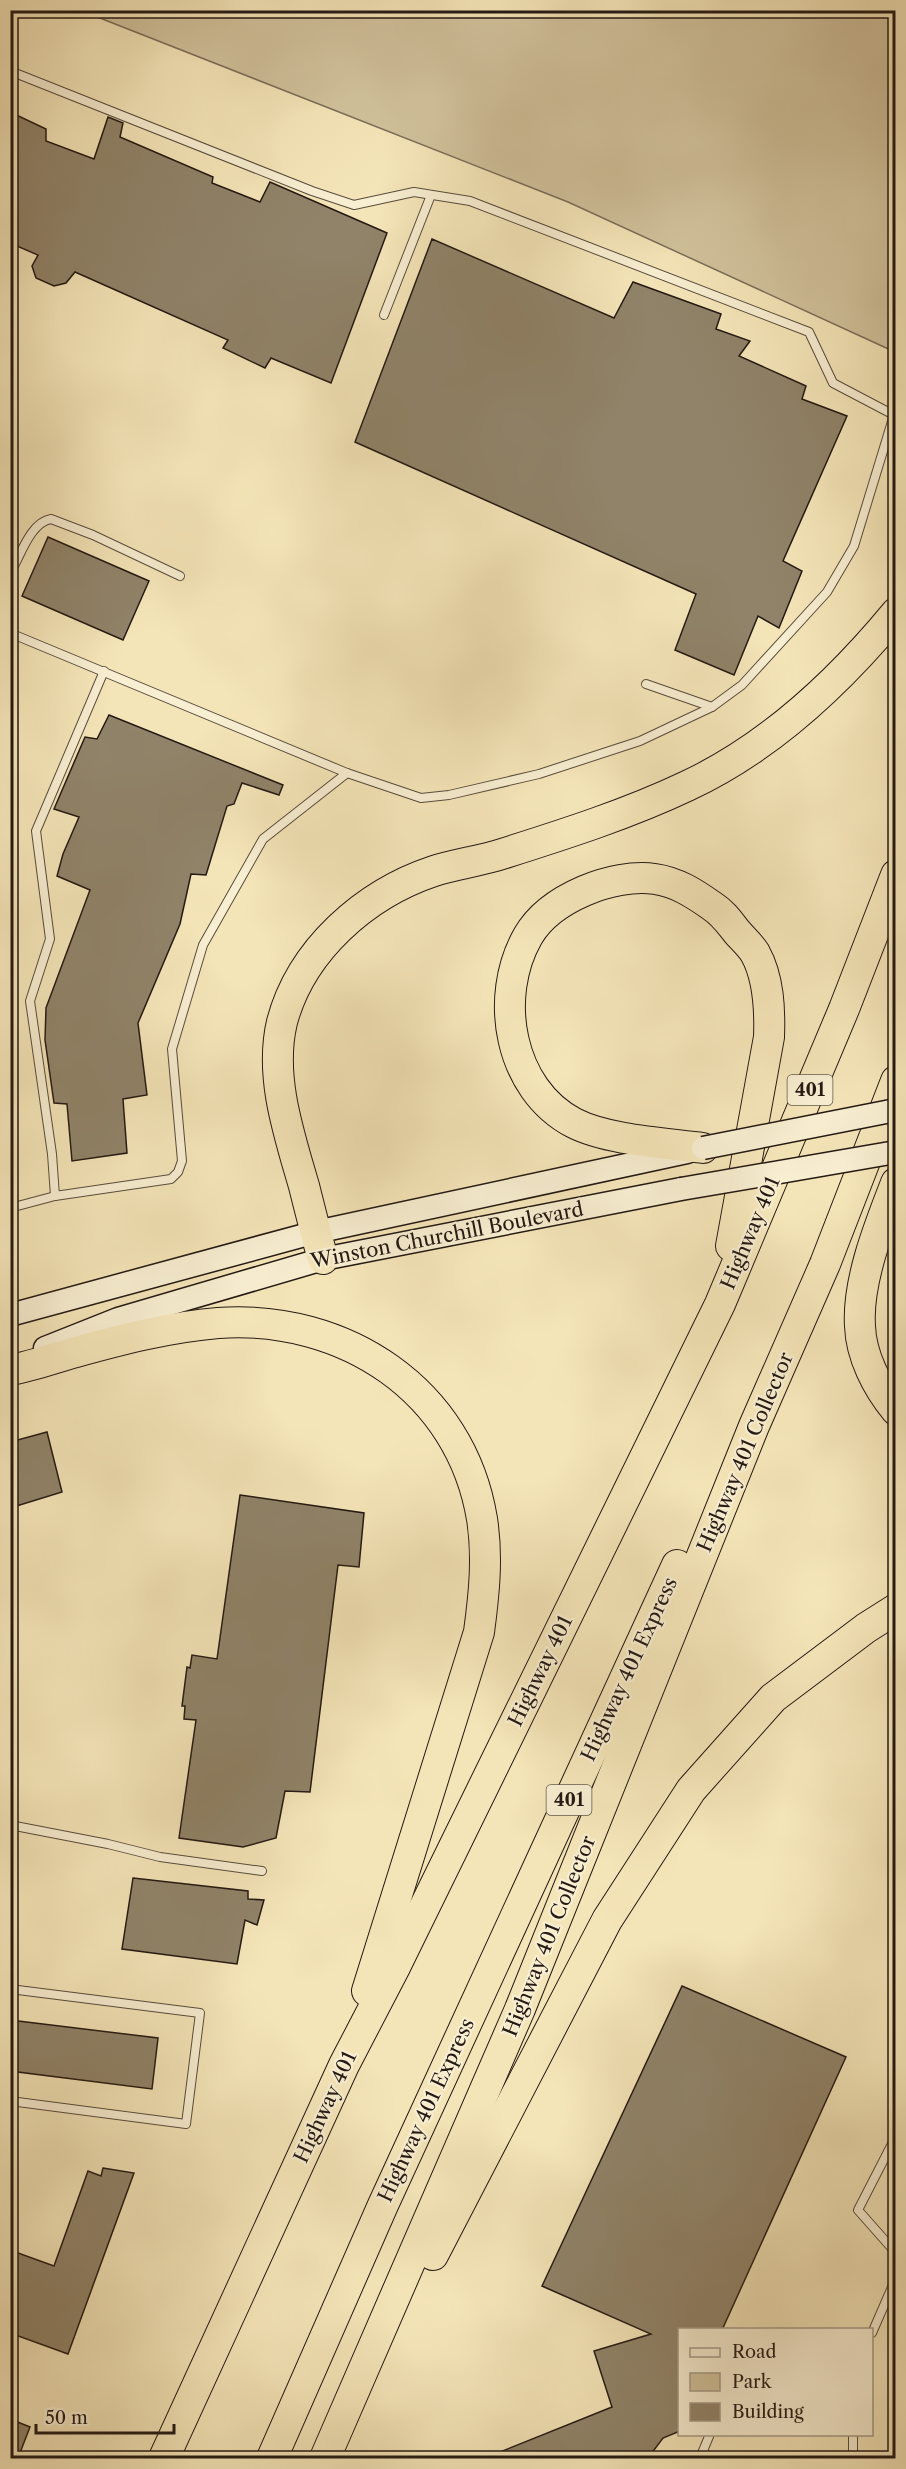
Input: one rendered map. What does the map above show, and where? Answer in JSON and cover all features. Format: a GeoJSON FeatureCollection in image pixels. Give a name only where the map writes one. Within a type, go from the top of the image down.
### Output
{"type":"FeatureCollection","features":[{"type":"Feature","properties":{"kind":"highway"},"geometry":{"type":"LineString","coordinates":[[320,1245],[289,1131],[281,1093],[278,1055],[282,1022],[297,985],[314,957],[337,930],[357,912],[395,886],[436,870],[479,862],[597,823],[688,786],[743,755],[799,712],[870,644],[896,613]]}},
{"type":"Feature","properties":{"kind":"highway","name":"Highway 401"},"geometry":{"type":"LineString","coordinates":[[164,2458],[344,2065],[396,1965],[720,1304],[844,1009],[896,875]]}},
{"type":"Feature","properties":{"kind":"highway"},"geometry":{"type":"LineString","coordinates":[[703,1148],[632,1138],[589,1129],[573,1122],[550,1106],[533,1090],[519,1062],[513,1037],[512,978],[529,934],[550,912],[574,895],[605,883],[635,877],[677,884],[721,912],[755,953],[770,1007],[769,1037],[720,1304]]}},
{"type":"Feature","properties":{"kind":"highway","name":"401"},"geometry":{"type":"LineString","coordinates":[[883,1147],[896,1081]]}},
{"type":"Feature","properties":{"kind":"highway","name":"Highway 401 Express"},"geometry":{"type":"LineString","coordinates":[[272,2458],[383,2205],[883,1147]]}},
{"type":"Feature","properties":{"kind":"highway","name":"Highway 401 Collector"},"geometry":{"type":"LineString","coordinates":[[325,2458],[520,2009],[741,1458],[825,1264],[883,1147]]}},
{"type":"Feature","properties":{"kind":"highway"},"geometry":{"type":"LineString","coordinates":[[896,1183],[878,1227],[865,1276],[860,1326],[869,1364],[881,1392],[896,1410]]}},
{"type":"Feature","properties":{"kind":"highway"},"geometry":{"type":"LineString","coordinates":[[10,1370],[183,1327],[256,1322],[296,1327],[339,1340],[359,1349],[393,1371],[440,1418],[462,1455],[471,1476],[484,1539],[484,1591],[479,1632],[344,2065]]}},
{"type":"Feature","properties":{"kind":"highway"},"geometry":{"type":"LineString","coordinates":[[330,2458],[607,1920],[691,1790],[773,1698],[866,1628],[896,1609]]}},
{"type":"Feature","properties":{"kind":"main road","name":"Winston Churchill Boulevard"},"geometry":{"type":"LineString","coordinates":[[10,1315],[320,1245],[703,1148],[896,1110]]}},
{"type":"Feature","properties":{"kind":"main road","name":"Winston Churchill Boulevard"},"geometry":{"type":"LineString","coordinates":[[10,1362],[118,1319],[320,1245],[681,1189],[883,1147]]}},
{"type":"Feature","properties":{"kind":"lane"},"geometry":{"type":"LineString","coordinates":[[10,71],[312,191],[354,205],[414,192],[470,201],[809,332],[833,383],[894,415],[854,546],[827,592],[742,685],[712,707],[640,741],[572,764],[449,795],[421,798],[347,773],[10,633]]}},
{"type":"Feature","properties":{"kind":"lane"},"geometry":{"type":"LineString","coordinates":[[384,315],[431,195]]}},
{"type":"Feature","properties":{"kind":"lane"},"geometry":{"type":"LineString","coordinates":[[10,565],[14,566],[40,524],[51,519],[93,535],[180,576]]}},
{"type":"Feature","properties":{"kind":"lane"},"geometry":{"type":"LineString","coordinates":[[55,1196],[52,1154],[30,1001],[50,939],[36,831],[104,671]]}},
{"type":"Feature","properties":{"kind":"lane"},"geometry":{"type":"LineString","coordinates":[[646,684],[712,707]]}},
{"type":"Feature","properties":{"kind":"lane"},"geometry":{"type":"LineString","coordinates":[[10,1208],[55,1196],[171,1179],[178,1172],[182,1161],[172,1049],[203,945],[263,839],[347,773]]}},
{"type":"Feature","properties":{"kind":"lane"},"geometry":{"type":"LineString","coordinates":[[10,1825],[97,1841],[160,1857],[262,1872]]}},
{"type":"Feature","properties":{"kind":"lane"},"geometry":{"type":"LineString","coordinates":[[10,1989],[200,2013],[186,2124],[10,2102]]}},
{"type":"Feature","properties":{"kind":"lane"},"geometry":{"type":"LineString","coordinates":[[896,2136],[858,2210],[896,2253]]}},
{"type":"Feature","properties":{"kind":"lane"},"geometry":{"type":"LineString","coordinates":[[873,2331],[896,2278]]}},
{"type":"Feature","properties":{"kind":"lane"},"geometry":{"type":"LineString","coordinates":[[700,2458],[709,2436]]}},
{"type":"Feature","properties":{"kind":"lane"},"geometry":{"type":"LineString","coordinates":[[853,2436],[853,2458]]}},
{"type":"Feature","properties":{"kind":"green space"},"geometry":{"type":"Polygon","coordinates":[[[82,11],[895,11],[895,352],[568,202],[82,11]]]}},
{"type":"Feature","properties":{"kind":"building"},"geometry":{"type":"Polygon","coordinates":[[[10,112],[46,129],[46,141],[94,159],[108,117],[123,123],[120,137],[213,177],[212,183],[260,202],[270,182],[387,233],[331,383],[271,358],[265,368],[223,348],[228,340],[75,272],[66,283],[54,286],[36,278],[32,266],[38,255],[10,243],[10,112]]]}},
{"type":"Feature","properties":{"kind":"building"},"geometry":{"type":"Polygon","coordinates":[[[432,239],[614,318],[633,282],[721,314],[716,329],[750,341],[739,356],[806,386],[802,399],[847,416],[783,561],[802,571],[779,628],[758,616],[734,675],[675,650],[696,594],[355,442],[432,239]]]}},
{"type":"Feature","properties":{"kind":"building"},"geometry":{"type":"Polygon","coordinates":[[[48,537],[149,581],[123,640],[22,596],[48,537]]]}},
{"type":"Feature","properties":{"kind":"building"},"geometry":{"type":"Polygon","coordinates":[[[109,715],[283,785],[279,795],[242,783],[234,804],[227,806],[206,875],[191,874],[180,924],[138,1023],[147,1095],[123,1099],[127,1153],[72,1161],[67,1104],[54,1103],[45,1040],[46,1008],[90,890],[57,876],[63,854],[79,817],[54,809],[85,737],[97,739],[109,715]]]}},
{"type":"Feature","properties":{"kind":"building"},"geometry":{"type":"Polygon","coordinates":[[[47,1432],[62,1492],[10,1508],[10,1442],[47,1432]]]}},
{"type":"Feature","properties":{"kind":"building"},"geometry":{"type":"Polygon","coordinates":[[[240,1495],[364,1513],[359,1567],[338,1565],[310,1792],[285,1791],[276,1838],[243,1847],[179,1838],[196,1720],[184,1719],[185,1706],[182,1706],[187,1667],[190,1668],[192,1655],[217,1659],[240,1495]]]}},
{"type":"Feature","properties":{"kind":"building"},"geometry":{"type":"Polygon","coordinates":[[[133,1878],[248,1891],[248,1899],[264,1900],[257,1925],[245,1920],[237,1964],[122,1949],[133,1878]]]}},
{"type":"Feature","properties":{"kind":"building"},"geometry":{"type":"Polygon","coordinates":[[[682,1986],[846,2057],[723,2328],[678,2328],[678,2432],[663,2438],[648,2458],[485,2458],[612,2407],[594,2351],[651,2334],[542,2286],[682,1986]]]}},
{"type":"Feature","properties":{"kind":"building"},"geometry":{"type":"Polygon","coordinates":[[[10,2020],[158,2038],[152,2089],[10,2071],[10,2020]]]}},
{"type":"Feature","properties":{"kind":"building"},"geometry":{"type":"Polygon","coordinates":[[[103,2168],[134,2173],[68,2354],[10,2333],[10,2250],[54,2266],[88,2171],[101,2176],[103,2168]]]}},
{"type":"Feature","properties":{"kind":"building"},"geometry":{"type":"Polygon","coordinates":[[[10,2419],[30,2427],[18,2458],[10,2458],[10,2419]]]}}]}
